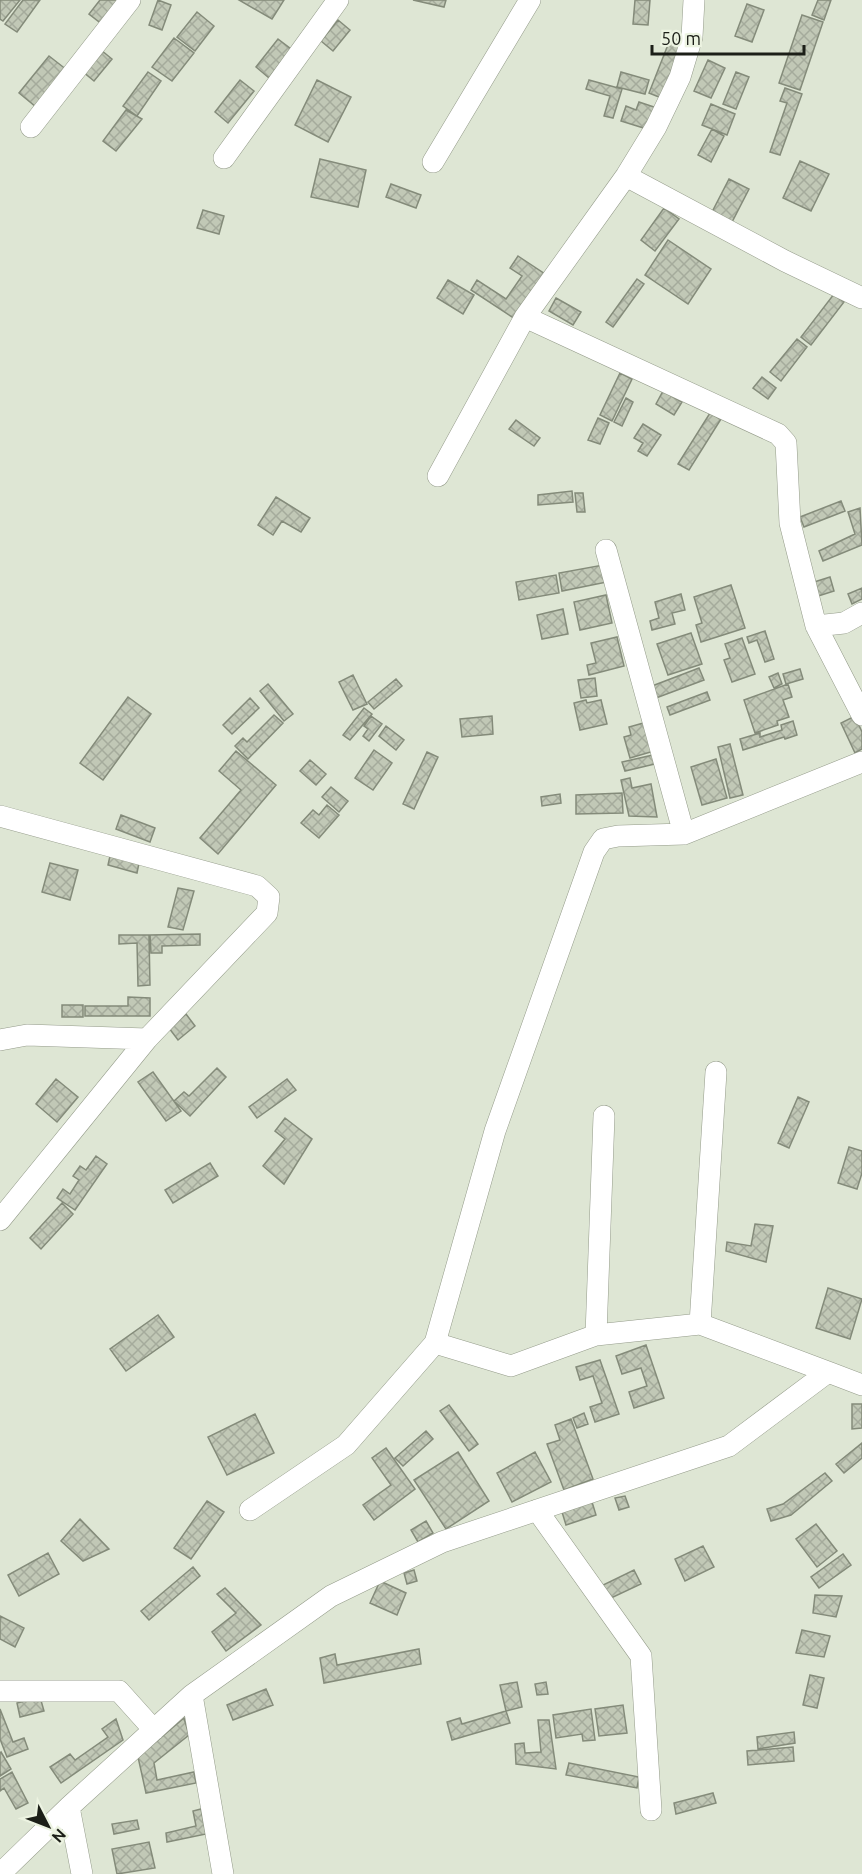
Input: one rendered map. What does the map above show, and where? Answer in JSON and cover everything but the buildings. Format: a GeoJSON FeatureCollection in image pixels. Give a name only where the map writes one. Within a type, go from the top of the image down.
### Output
{"type":"FeatureCollection","features":[{"type":"Feature","properties":{"kind":"street"},"geometry":{"type":"LineString","coordinates":[[31,127],[130,0]]}},
{"type":"Feature","properties":{"kind":"street"},"geometry":{"type":"LineString","coordinates":[[224,158],[338,0]]}},
{"type":"Feature","properties":{"kind":"street"},"geometry":{"type":"LineString","coordinates":[[433,162],[530,0]]}},
{"type":"Feature","properties":{"kind":"street"},"geometry":{"type":"LineString","coordinates":[[438,476],[525,317],[626,176],[656,127],[680,77],[692,37],[694,0]]}},
{"type":"Feature","properties":{"kind":"street"},"geometry":{"type":"LineString","coordinates":[[626,176],[785,261],[862,298]]}},
{"type":"Feature","properties":{"kind":"street"},"geometry":{"type":"LineString","coordinates":[[525,317],[778,434],[786,443],[790,523],[816,626],[862,715]]}},
{"type":"Feature","properties":{"kind":"street"},"geometry":{"type":"LineString","coordinates":[[606,550],[684,834]]}},
{"type":"Feature","properties":{"kind":"street"},"geometry":{"type":"LineString","coordinates":[[816,626],[844,623],[862,613]]}},
{"type":"Feature","properties":{"kind":"street"},"geometry":{"type":"LineString","coordinates":[[250,1510],[346,1445],[435,1343],[495,1131],[594,852],[603,839],[618,836],[684,834],[862,762]]}},
{"type":"Feature","properties":{"kind":"street"},"geometry":{"type":"LineString","coordinates":[[0,816],[257,886],[269,897],[267,913],[147,1039],[0,1220]]}},
{"type":"Feature","properties":{"kind":"street"},"geometry":{"type":"LineString","coordinates":[[0,1040],[27,1035],[147,1039]]}},
{"type":"Feature","properties":{"kind":"street"},"geometry":{"type":"LineString","coordinates":[[700,1324],[716,1072]]}},
{"type":"Feature","properties":{"kind":"street"},"geometry":{"type":"LineString","coordinates":[[596,1335],[604,1116]]}},
{"type":"Feature","properties":{"kind":"street"},"geometry":{"type":"LineString","coordinates":[[435,1343],[511,1366],[596,1335],[700,1324],[862,1385]]}},
{"type":"Feature","properties":{"kind":"street"},"geometry":{"type":"LineString","coordinates":[[0,1874],[69,1807],[192,1695],[331,1596],[442,1542],[729,1446],[828,1372]]}},
{"type":"Feature","properties":{"kind":"street"},"geometry":{"type":"LineString","coordinates":[[537,1510],[640,1656],[651,1810]]}},
{"type":"Feature","properties":{"kind":"street"},"geometry":{"type":"LineString","coordinates":[[0,1691],[119,1691],[154,1730]]}},
{"type":"Feature","properties":{"kind":"street"},"geometry":{"type":"LineString","coordinates":[[192,1695],[223,1874]]}},
{"type":"Feature","properties":{"kind":"street"},"geometry":{"type":"LineString","coordinates":[[69,1807],[82,1874]]}}]}
